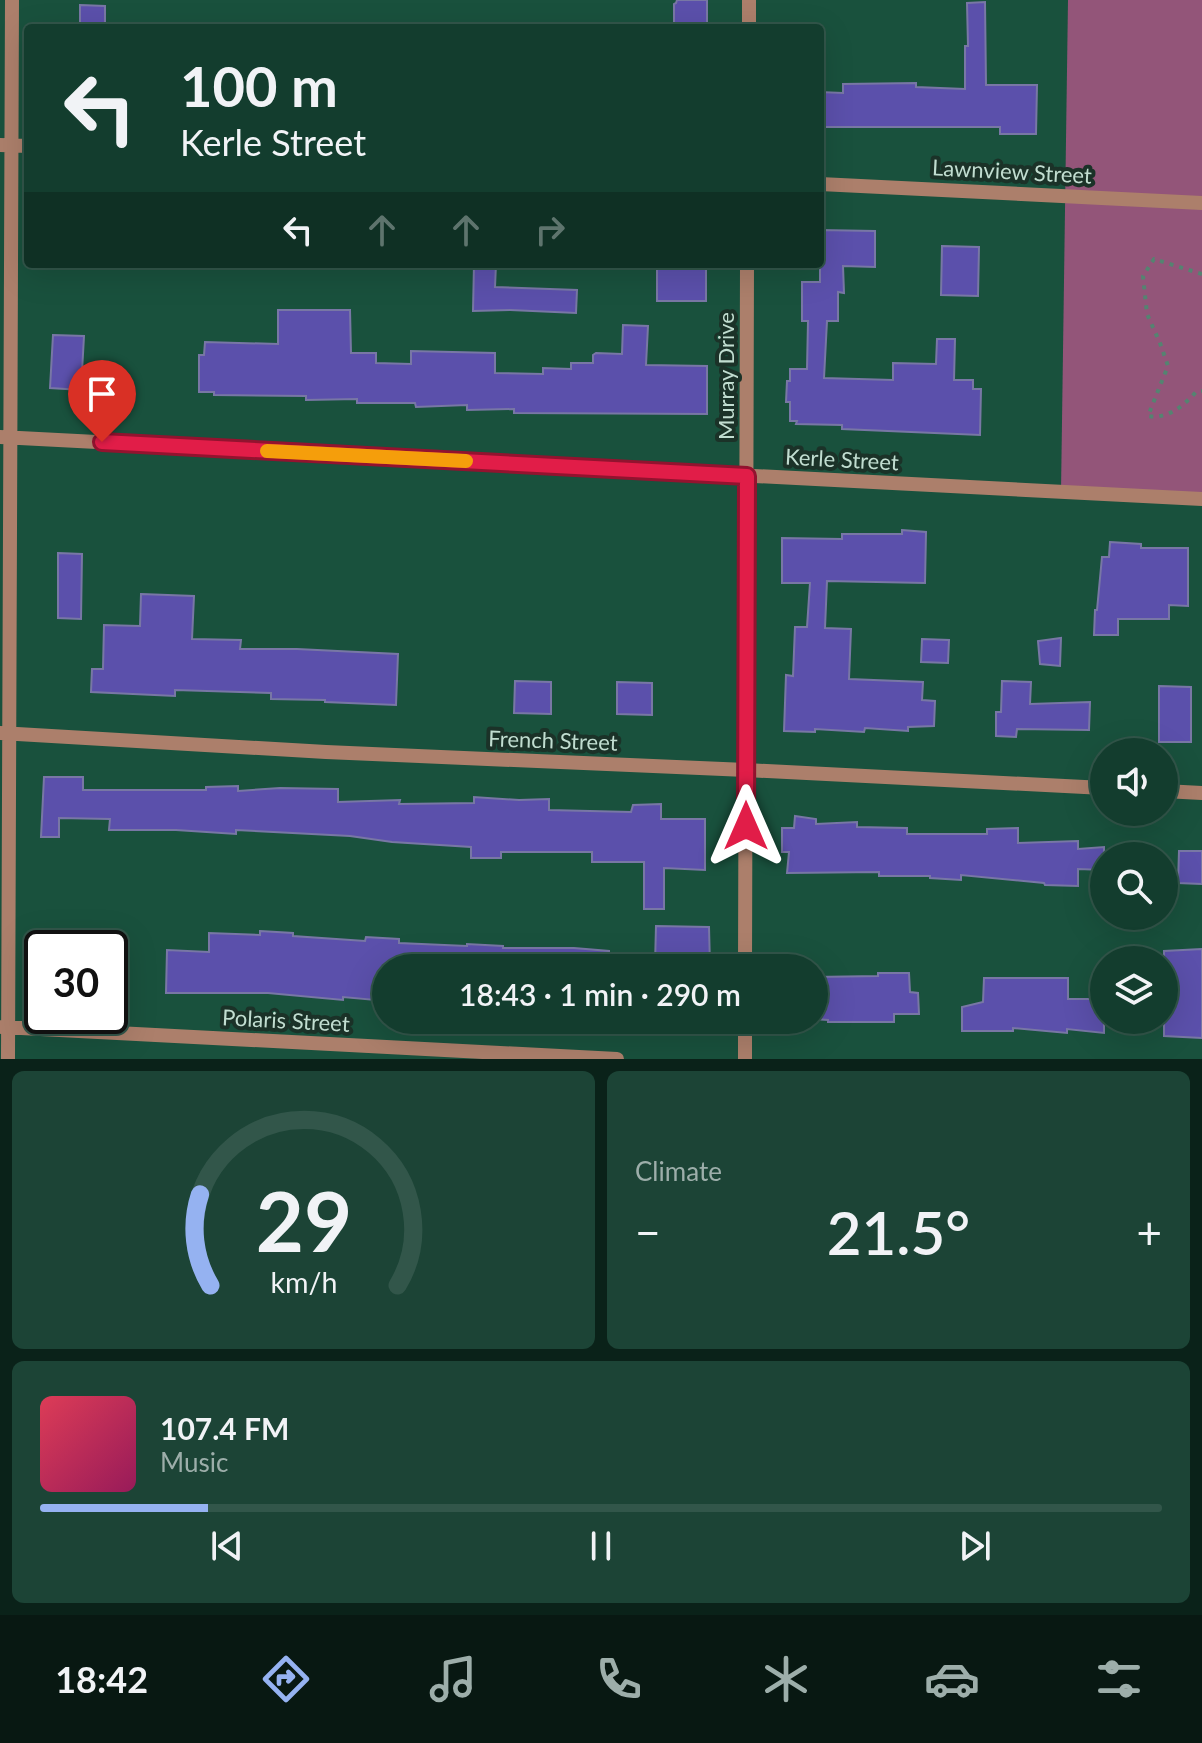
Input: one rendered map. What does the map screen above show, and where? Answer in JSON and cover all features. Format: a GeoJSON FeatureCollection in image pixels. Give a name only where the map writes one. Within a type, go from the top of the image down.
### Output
{"type":"FeatureCollection","features":[{"type":"Feature","properties":{"kind":"street"},"geometry":{"type":"LineString","coordinates":[[8,1059],[4,1027],[6,145],[12,0]]}},
{"type":"Feature","properties":{"kind":"street"},"geometry":{"type":"LineString","coordinates":[[749,0],[749,24]]}},
{"type":"Feature","properties":{"kind":"street","name":"Lawnview Street"},"geometry":{"type":"LineString","coordinates":[[824,184],[1202,203]]}},
{"type":"Feature","properties":{"kind":"street","name":"Murray Drive"},"geometry":{"type":"LineString","coordinates":[[745,954],[747,268]]}},
{"type":"Feature","properties":{"kind":"street","name":"Kerle Street"},"geometry":{"type":"LineString","coordinates":[[5,437],[1202,499]]}},
{"type":"Feature","properties":{"kind":"street","name":"French Street"},"geometry":{"type":"LineString","coordinates":[[5,734],[1090,787]]}},
{"type":"Feature","properties":{"kind":"street"},"geometry":{"type":"LineString","coordinates":[[1178,792],[1202,793]]}},
{"type":"Feature","properties":{"kind":"street","name":"Polaris Street"},"geometry":{"type":"LineString","coordinates":[[4,1027],[617,1059]]}},
{"type":"Feature","properties":{"kind":"street"},"geometry":{"type":"LineString","coordinates":[[745,1034],[745,1059]]}},
{"type":"Feature","properties":{"kind":"path"},"geometry":{"type":"LineString","coordinates":[[1202,274],[1154,259],[1143,276],[1147,314],[1168,366],[1148,416],[1159,418],[1183,407],[1196,392],[1202,391]]}},
{"type":"Feature","properties":{"kind":"shaded area"},"geometry":{"type":"Polygon","coordinates":[[[1068,0],[1202,0],[1202,499],[1061,492],[1068,0]]]}},
{"type":"Feature","properties":{"kind":"building"},"geometry":{"type":"Polygon","coordinates":[[[677,0],[707,0],[707,24],[674,24],[677,0]]]}},
{"type":"Feature","properties":{"kind":"building"},"geometry":{"type":"Polygon","coordinates":[[[985,2],[986,85],[1037,85],[1036,134],[1000,134],[1000,127],[824,127],[824,92],[843,93],[843,84],[916,83],[916,87],[965,89],[967,3],[985,2]]]}},
{"type":"Feature","properties":{"kind":"building"},"geometry":{"type":"Polygon","coordinates":[[[80,5],[105,6],[105,24],[80,24],[80,5]]]}},
{"type":"Feature","properties":{"kind":"building"},"geometry":{"type":"Polygon","coordinates":[[[824,230],[875,231],[875,267],[843,266],[844,293],[838,292],[838,321],[827,321],[824,378],[893,380],[893,363],[936,364],[937,339],[955,339],[954,380],[973,380],[973,389],[981,389],[980,435],[842,429],[842,425],[796,424],[797,421],[790,421],[790,402],[786,402],[790,369],[807,369],[808,321],[802,321],[802,282],[820,282],[820,268],[824,268],[824,230]]]}},
{"type":"Feature","properties":{"kind":"building"},"geometry":{"type":"Polygon","coordinates":[[[942,246],[979,247],[978,296],[941,295],[942,246]]]}},
{"type":"Feature","properties":{"kind":"building"},"geometry":{"type":"Polygon","coordinates":[[[474,268],[496,268],[495,287],[577,290],[576,313],[473,311],[474,268]]]}},
{"type":"Feature","properties":{"kind":"building"},"geometry":{"type":"Polygon","coordinates":[[[657,268],[706,268],[706,301],[657,301],[657,268]]]}},
{"type":"Feature","properties":{"kind":"building"},"geometry":{"type":"Polygon","coordinates":[[[278,310],[350,310],[351,353],[376,353],[376,363],[411,364],[411,351],[495,353],[495,373],[543,374],[543,368],[571,369],[571,363],[593,363],[596,353],[622,354],[623,325],[648,326],[646,365],[707,366],[707,414],[514,413],[514,409],[467,410],[467,405],[416,407],[415,403],[357,403],[357,399],[306,400],[306,396],[214,395],[214,392],[199,392],[199,355],[204,355],[205,342],[278,344],[278,310]]]}},
{"type":"Feature","properties":{"kind":"building"},"geometry":{"type":"Polygon","coordinates":[[[53,335],[84,336],[81,390],[50,388],[53,335]]]}},
{"type":"Feature","properties":{"kind":"building"},"geometry":{"type":"Polygon","coordinates":[[[902,530],[926,532],[925,583],[827,581],[825,628],[851,629],[849,679],[923,682],[922,700],[935,701],[934,726],[908,727],[908,731],[865,728],[864,732],[784,731],[786,675],[793,676],[795,627],[807,627],[810,583],[782,583],[782,538],[842,539],[842,534],[902,534],[902,530]]]}},
{"type":"Feature","properties":{"kind":"building"},"geometry":{"type":"Polygon","coordinates":[[[1110,542],[1141,544],[1141,548],[1188,548],[1188,606],[1169,605],[1169,619],[1118,619],[1118,635],[1094,635],[1102,557],[1109,557],[1110,542]]]}},
{"type":"Feature","properties":{"kind":"building"},"geometry":{"type":"Polygon","coordinates":[[[58,553],[82,554],[81,619],[58,618],[58,553]]]}},
{"type":"Feature","properties":{"kind":"building"},"geometry":{"type":"Polygon","coordinates":[[[141,594],[194,596],[192,639],[241,640],[240,649],[398,654],[396,705],[271,699],[271,693],[175,690],[175,696],[91,692],[92,669],[103,669],[104,625],[140,626],[141,594]]]}},
{"type":"Feature","properties":{"kind":"building"},"geometry":{"type":"Polygon","coordinates":[[[1061,638],[1060,666],[1040,664],[1038,641],[1061,638]]]}},
{"type":"Feature","properties":{"kind":"building"},"geometry":{"type":"Polygon","coordinates":[[[922,639],[949,640],[948,663],[921,662],[922,639]]]}},
{"type":"Feature","properties":{"kind":"building"},"geometry":{"type":"Polygon","coordinates":[[[515,681],[551,682],[551,714],[514,713],[515,681]]]}},
{"type":"Feature","properties":{"kind":"building"},"geometry":{"type":"Polygon","coordinates":[[[1002,681],[1031,682],[1030,704],[1090,702],[1089,730],[1017,729],[1016,737],[996,736],[996,712],[1001,712],[1002,681]]]}},
{"type":"Feature","properties":{"kind":"building"},"geometry":{"type":"Polygon","coordinates":[[[617,682],[652,683],[652,715],[617,714],[617,682]]]}},
{"type":"Feature","properties":{"kind":"building"},"geometry":{"type":"Polygon","coordinates":[[[1159,686],[1191,687],[1191,742],[1159,738],[1159,686]]]}},
{"type":"Feature","properties":{"kind":"building"},"geometry":{"type":"Polygon","coordinates":[[[44,777],[83,777],[83,790],[206,790],[206,787],[238,786],[238,791],[338,789],[338,802],[400,800],[399,804],[474,803],[474,797],[549,799],[549,810],[631,812],[633,805],[661,804],[661,819],[705,819],[705,870],[664,868],[664,909],[644,909],[644,862],[592,862],[592,852],[501,852],[501,858],[471,858],[471,847],[350,836],[236,830],[236,834],[109,830],[110,819],[59,818],[59,837],[41,837],[44,777]]]}},
{"type":"Feature","properties":{"kind":"building"},"geometry":{"type":"Polygon","coordinates":[[[795,816],[816,819],[816,824],[857,822],[857,827],[907,828],[907,834],[987,834],[987,829],[1018,828],[1018,843],[1078,841],[1078,849],[1090,848],[1090,869],[1078,869],[1078,886],[961,875],[961,880],[930,876],[879,876],[879,872],[787,873],[789,852],[782,852],[782,828],[794,828],[795,816]]]}},
{"type":"Feature","properties":{"kind":"building"},"geometry":{"type":"Polygon","coordinates":[[[1179,851],[1202,851],[1202,884],[1178,883],[1179,851]]]}},
{"type":"Feature","properties":{"kind":"building"},"geometry":{"type":"Polygon","coordinates":[[[656,926],[709,927],[710,954],[655,954],[656,926]]]}},
{"type":"Feature","properties":{"kind":"building"},"geometry":{"type":"Polygon","coordinates":[[[260,931],[365,941],[366,937],[399,939],[399,943],[574,948],[609,951],[609,954],[372,954],[372,1000],[268,993],[166,993],[167,950],[209,952],[209,933],[260,935],[260,931]]]}},
{"type":"Feature","properties":{"kind":"building"},"geometry":{"type":"Polygon","coordinates":[[[1202,949],[1202,1038],[1164,1036],[1178,1034],[1178,950],[1202,949]]]}},
{"type":"Feature","properties":{"kind":"building"},"geometry":{"type":"Polygon","coordinates":[[[878,973],[909,973],[910,992],[918,993],[919,1014],[894,1014],[894,1022],[828,1022],[828,977],[878,976],[878,973]]]}},
{"type":"Feature","properties":{"kind":"building"},"geometry":{"type":"Polygon","coordinates":[[[984,978],[1068,978],[1068,999],[1090,999],[1090,1031],[1067,1029],[1067,1033],[1013,1028],[1013,1031],[962,1031],[962,1007],[983,1002],[984,978]]]}},
{"type":"Feature","properties":{"kind":"slow traffic"},"geometry":{"type":"LineString","coordinates":[[267,451],[466,461]]}},
{"type":"Feature","properties":{"kind":"route"},"geometry":{"type":"LineString","coordinates":[[102,442],[747,476],[746,826]]}}]}
